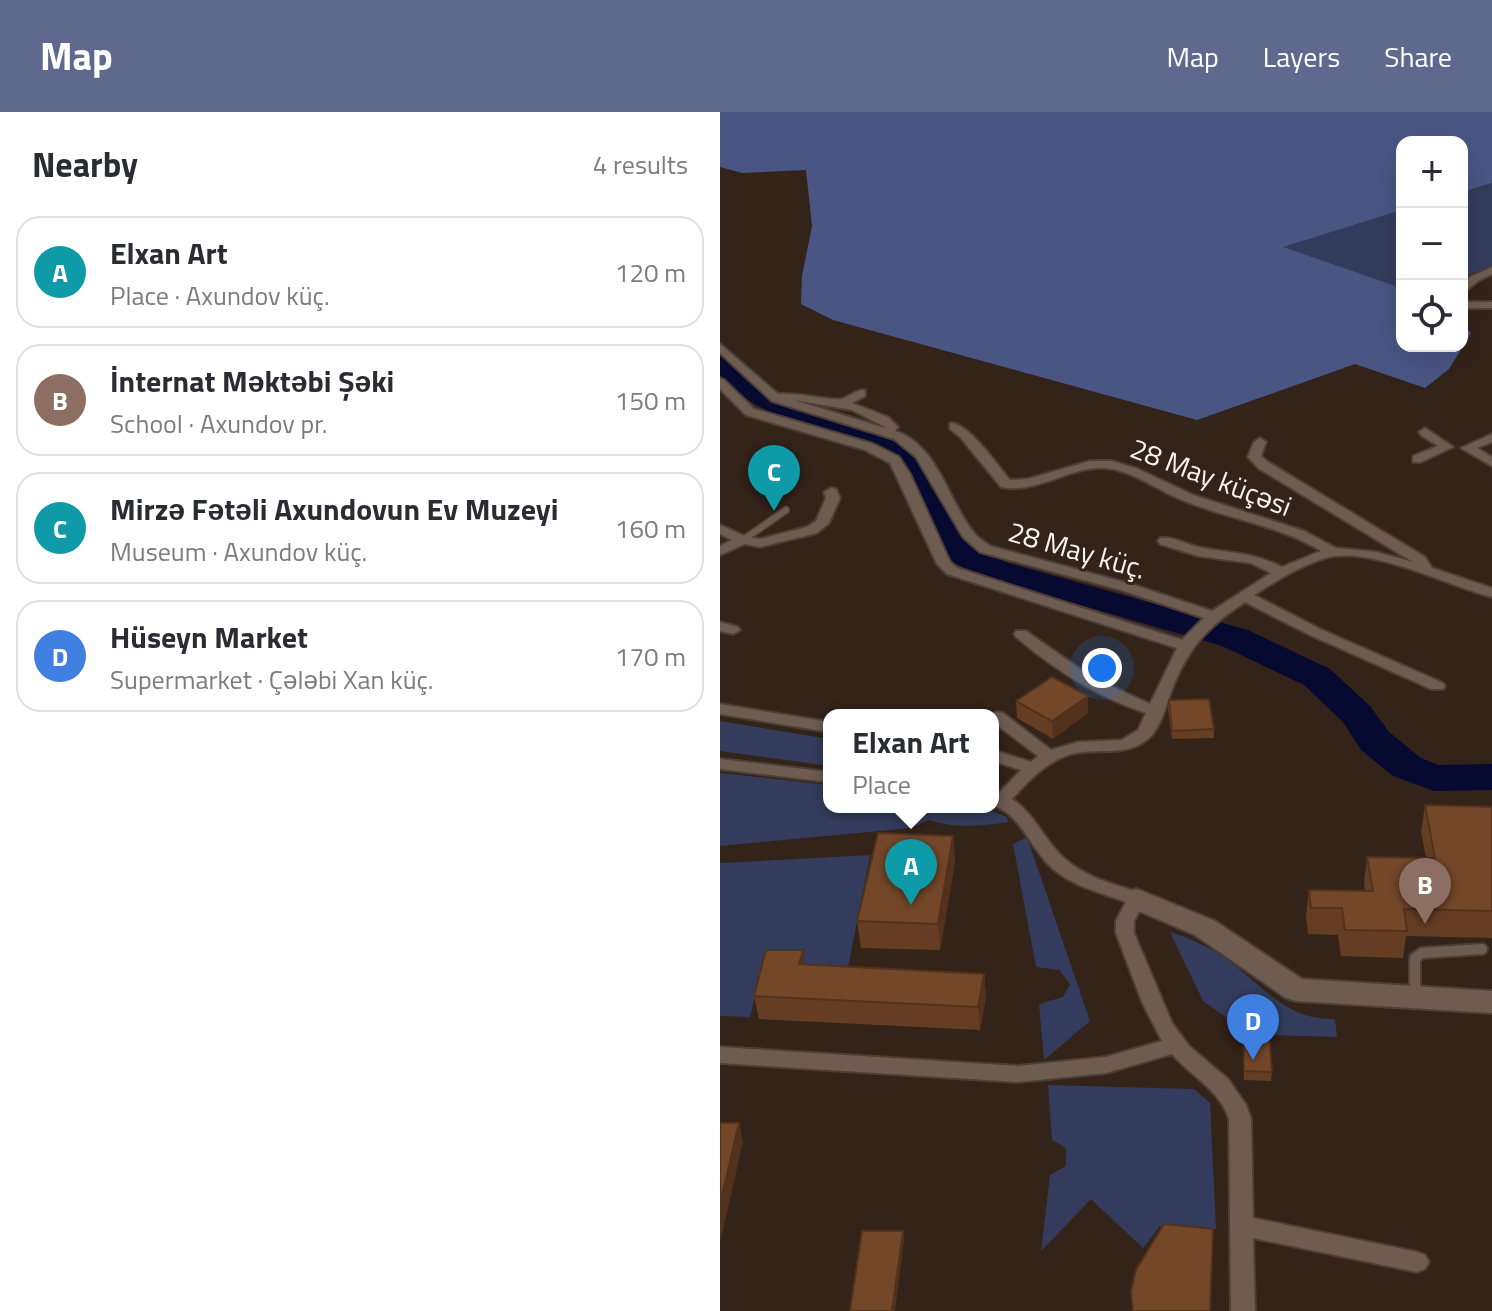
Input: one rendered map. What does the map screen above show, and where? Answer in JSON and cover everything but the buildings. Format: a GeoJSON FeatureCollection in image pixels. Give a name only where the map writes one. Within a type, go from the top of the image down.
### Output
{"type":"FeatureCollection","features":[{"type":"Feature","properties":{"kind":"street"},"geometry":{"type":"LineString","coordinates":[[1468,285],[1492,270]]}},
{"type":"Feature","properties":{"kind":"street"},"geometry":{"type":"LineString","coordinates":[[1468,305],[1492,305]]}},
{"type":"Feature","properties":{"kind":"street","name":"28 May küç."},"geometry":{"type":"LineString","coordinates":[[720,347],[776,398],[888,432],[911,444],[921,455],[970,537],[985,549],[1126,587],[1210,619]]}},
{"type":"Feature","properties":{"kind":"street"},"geometry":{"type":"LineString","coordinates":[[720,382],[750,412],[869,447],[895,460],[944,564],[952,571],[1189,642]]}},
{"type":"Feature","properties":{"kind":"street"},"geometry":{"type":"LineString","coordinates":[[839,405],[861,393]]}},
{"type":"Feature","properties":{"kind":"street"},"geometry":{"type":"LineString","coordinates":[[776,398],[805,395],[839,405],[889,422],[892,427],[888,432]]}},
{"type":"Feature","properties":{"kind":"street","name":"28 May küçəsi"},"geometry":{"type":"LineString","coordinates":[[954,426],[1006,484],[1022,485],[1065,469],[1104,463],[1191,499],[1313,540],[1333,552]]}},
{"type":"Feature","properties":{"kind":"street"},"geometry":{"type":"LineString","coordinates":[[1425,432],[1447,447]]}},
{"type":"Feature","properties":{"kind":"street"},"geometry":{"type":"LineString","coordinates":[[1417,459],[1447,447],[1467,448],[1492,438]]}},
{"type":"Feature","properties":{"kind":"street"},"geometry":{"type":"LineString","coordinates":[[1260,442],[1254,457],[1263,465],[1420,560],[1426,566],[1423,570]]}},
{"type":"Feature","properties":{"kind":"street"},"geometry":{"type":"LineString","coordinates":[[1467,448],[1492,462]]}},
{"type":"Feature","properties":{"kind":"street"},"geometry":{"type":"LineString","coordinates":[[720,529],[743,540],[760,543],[812,530],[822,523],[833,498],[831,492]]}},
{"type":"Feature","properties":{"kind":"street"},"geometry":{"type":"LineString","coordinates":[[720,551],[743,540]]}},
{"type":"Feature","properties":{"kind":"street"},"geometry":{"type":"LineString","coordinates":[[1165,541],[1198,552],[1254,559],[1283,573]]}},
{"type":"Feature","properties":{"kind":"street"},"geometry":{"type":"LineString","coordinates":[[999,798],[1032,768],[1050,757],[1078,747],[1124,746],[1145,733],[1189,642],[1210,619],[1283,573],[1333,552],[1487,587]]}},
{"type":"Feature","properties":{"kind":"street"},"geometry":{"type":"LineString","coordinates":[[1245,596],[1315,632],[1437,686]]}},
{"type":"Feature","properties":{"kind":"street"},"geometry":{"type":"LineString","coordinates":[[1021,634],[1058,664],[1130,702],[1156,711]]}},
{"type":"Feature","properties":{"kind":"street"},"geometry":{"type":"LineString","coordinates":[[720,709],[823,726]]}},
{"type":"Feature","properties":{"kind":"street"},"geometry":{"type":"LineString","coordinates":[[999,719],[1050,757]]}},
{"type":"Feature","properties":{"kind":"street"},"geometry":{"type":"LineString","coordinates":[[999,757],[1032,768]]}},
{"type":"Feature","properties":{"kind":"street"},"geometry":{"type":"LineString","coordinates":[[720,764],[823,776]]}},
{"type":"Feature","properties":{"kind":"street"},"geometry":{"type":"LineString","coordinates":[[999,801],[1019,810],[1063,867],[1205,928],[1296,990],[1492,1002]]}},
{"type":"Feature","properties":{"kind":"street"},"geometry":{"type":"LineString","coordinates":[[1137,899],[1125,921],[1125,933],[1165,1029],[1176,1045],[1222,1083],[1235,1099],[1240,1119],[1243,1311]]}},
{"type":"Feature","properties":{"kind":"street"},"geometry":{"type":"LineString","coordinates":[[720,1055],[1018,1074],[1106,1065],[1176,1045]]}},
{"type":"Feature","properties":{"kind":"street"},"geometry":{"type":"LineString","coordinates":[[1243,1226],[1417,1262]]}},
{"type":"Feature","properties":{"kind":"lane"},"geometry":{"type":"LineString","coordinates":[[743,540],[786,510]]}},
{"type":"Feature","properties":{"kind":"lane"},"geometry":{"type":"LineString","coordinates":[[1416,997],[1415,958],[1422,953],[1482,949]]}},
{"type":"Feature","properties":{"kind":"shaded area"},"geometry":{"type":"Polygon","coordinates":[[[720,112],[1492,112],[1492,183],[1468,190],[1468,136],[1396,136],[1396,212],[1283,247],[1396,286],[1396,352],[1459,352],[1449,369],[1425,388],[1355,364],[1197,420],[833,320],[801,304],[802,276],[812,226],[806,170],[742,173],[720,167],[720,112]]]}},
{"type":"Feature","properties":{"kind":"shaded area"},"geometry":{"type":"Polygon","coordinates":[[[1492,183],[1492,266],[1468,275],[1468,208],[1468,190],[1492,183]]]}},
{"type":"Feature","properties":{"kind":"shaded area"},"geometry":{"type":"Polygon","coordinates":[[[1396,212],[1396,286],[1282,247],[1396,212]]]}},
{"type":"Feature","properties":{"kind":"shaded area"},"geometry":{"type":"Polygon","coordinates":[[[720,721],[823,738],[823,765],[720,751],[720,721]]]}},
{"type":"Feature","properties":{"kind":"shaded area"},"geometry":{"type":"Polygon","coordinates":[[[720,773],[823,784],[823,813],[997,813],[1007,817],[1008,822],[958,826],[929,820],[911,828],[720,846],[720,773]]]}},
{"type":"Feature","properties":{"kind":"shaded area"},"geometry":{"type":"Polygon","coordinates":[[[1027,837],[1090,1021],[1044,1060],[1039,1004],[1063,997],[1070,984],[1059,970],[1036,967],[1013,844],[1027,837]]]}},
{"type":"Feature","properties":{"kind":"shaded area"},"geometry":{"type":"Polygon","coordinates":[[[870,855],[847,973],[761,970],[750,1017],[720,1016],[720,863],[870,855]]]}},
{"type":"Feature","properties":{"kind":"shaded area"},"geometry":{"type":"Polygon","coordinates":[[[1170,932],[1222,956],[1287,1007],[1317,1018],[1335,1019],[1337,1037],[1268,1035],[1243,1029],[1203,1001],[1170,932]]]}},
{"type":"Feature","properties":{"kind":"shaded area"},"geometry":{"type":"Polygon","coordinates":[[[1048,1085],[1194,1089],[1210,1103],[1216,1229],[1160,1226],[1143,1248],[1091,1199],[1041,1251],[1050,1175],[1066,1166],[1066,1148],[1052,1140],[1048,1085]]]}},
{"type":"Feature","properties":{"kind":"waterway"},"geometry":{"type":"LineString","coordinates":[[720,363],[758,394],[785,409],[893,446],[916,466],[954,543],[966,556],[996,570],[1235,638],[1317,677],[1357,714],[1375,741],[1407,767],[1434,778],[1492,777]]}},
{"type":"Feature","properties":{"kind":"place","name":"Mirzə Fətəli Axundovun Ev Muzeyi"},"geometry":{"type":"Point","coordinates":[774,511]}},
{"type":"Feature","properties":{"kind":"place","name":"Elxan Art"},"geometry":{"type":"Point","coordinates":[911,905]}},
{"type":"Feature","properties":{"kind":"place","name":"İnternat Məktəbi Şəki"},"geometry":{"type":"Point","coordinates":[1425,924]}},
{"type":"Feature","properties":{"kind":"place","name":"Hüseyn Market"},"geometry":{"type":"Point","coordinates":[1253,1060]}}]}
